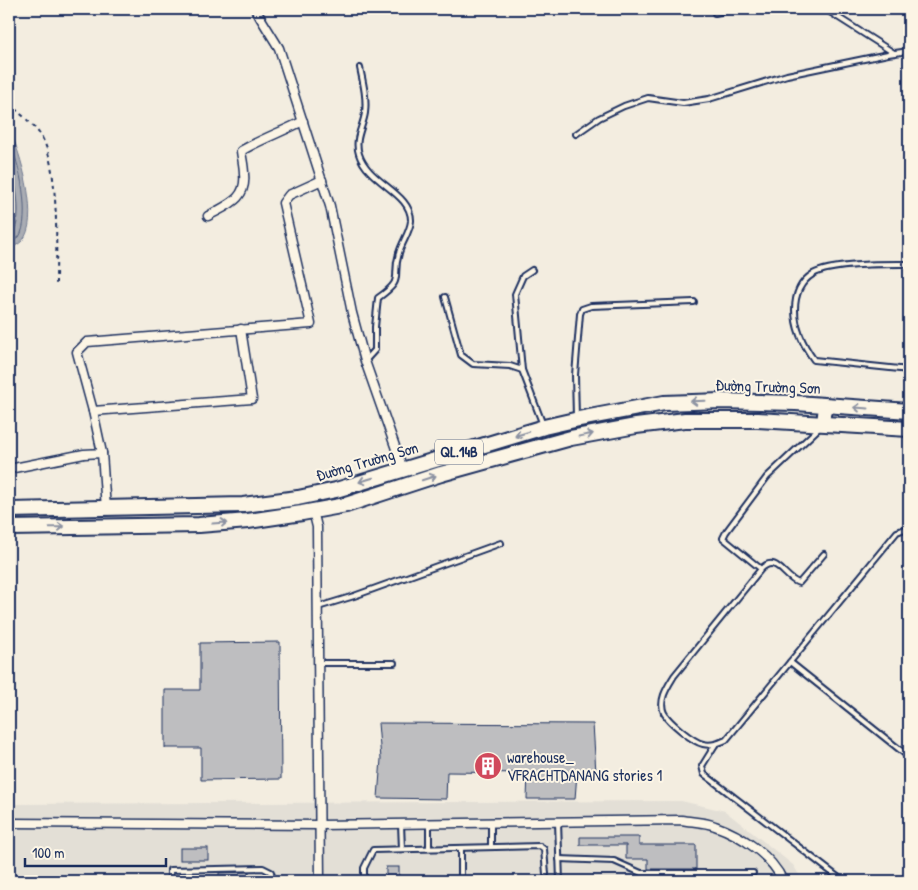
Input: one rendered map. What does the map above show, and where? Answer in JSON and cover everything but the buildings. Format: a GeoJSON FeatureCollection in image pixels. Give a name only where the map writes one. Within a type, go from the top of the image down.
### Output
{"type":"FeatureCollection","features":[{"type":"Feature","properties":{"kind":"highway","name":"Đường Trường Sơn"},"geometry":{"type":"LineString","coordinates":[[9,510],[106,509],[270,502],[336,490],[544,427],[634,408],[684,402],[740,401],[909,411]]}},
{"type":"Feature","properties":{"kind":"highway","name":"Đường Trường Sơn"},"geometry":{"type":"LineString","coordinates":[[9,528],[199,525],[248,521],[313,511],[346,504],[562,440],[606,431],[685,420],[758,420],[909,429]]}},
{"type":"Feature","properties":{"kind":"main road"},"geometry":{"type":"LineString","coordinates":[[823,424],[825,406]]}},
{"type":"Feature","properties":{"kind":"street"},"geometry":{"type":"LineString","coordinates":[[255,9],[279,48],[322,180],[330,206],[352,314],[365,361],[403,469]]}},
{"type":"Feature","properties":{"kind":"street"},"geometry":{"type":"LineString","coordinates":[[208,216],[236,200],[244,189],[241,150],[303,121]]}},
{"type":"Feature","properties":{"kind":"street"},"geometry":{"type":"LineString","coordinates":[[106,509],[102,453],[77,352],[87,342],[311,324],[283,203],[289,195],[322,180]]}},
{"type":"Feature","properties":{"kind":"street"},"geometry":{"type":"LineString","coordinates":[[93,411],[252,399],[241,329]]}},
{"type":"Feature","properties":{"kind":"street"},"geometry":{"type":"LineString","coordinates":[[9,469],[84,454],[102,453]]}},
{"type":"Feature","properties":{"kind":"street"},"geometry":{"type":"LineString","coordinates":[[313,511],[317,527],[320,881]]}},
{"type":"Feature","properties":{"kind":"street"},"geometry":{"type":"LineString","coordinates":[[9,823],[320,825],[681,820],[715,826],[752,846],[767,857],[783,881]]}},
{"type":"Feature","properties":{"kind":"lane"},"geometry":{"type":"LineString","coordinates":[[715,13],[733,9]]}},
{"type":"Feature","properties":{"kind":"lane"},"geometry":{"type":"LineString","coordinates":[[825,9],[894,53]]}},
{"type":"Feature","properties":{"kind":"lane"},"geometry":{"type":"LineString","coordinates":[[576,134],[599,118],[624,106],[648,98],[683,103],[709,99],[787,75],[909,51]]}},
{"type":"Feature","properties":{"kind":"lane"},"geometry":{"type":"LineString","coordinates":[[360,68],[366,103],[364,120],[358,138],[359,154],[368,170],[405,202],[411,221],[399,253],[397,279],[378,298],[375,350],[365,361]]}},
{"type":"Feature","properties":{"kind":"lane"},"geometry":{"type":"LineString","coordinates":[[909,264],[871,264],[814,273],[802,283],[795,300],[795,319],[803,346],[814,360],[909,370]]}},
{"type":"Feature","properties":{"kind":"lane"},"geometry":{"type":"LineString","coordinates":[[532,270],[523,276],[515,294],[522,370],[544,427]]}},
{"type":"Feature","properties":{"kind":"lane"},"geometry":{"type":"LineString","coordinates":[[445,297],[461,355],[473,364],[510,366],[522,370]]}},
{"type":"Feature","properties":{"kind":"lane"},"geometry":{"type":"LineString","coordinates":[[576,420],[575,375],[582,309],[591,306],[694,302]]}},
{"type":"Feature","properties":{"kind":"lane"},"geometry":{"type":"LineString","coordinates":[[761,569],[723,538],[756,490],[823,424]]}},
{"type":"Feature","properties":{"kind":"lane"},"geometry":{"type":"LineString","coordinates":[[824,554],[799,583],[790,578],[779,566],[766,564],[674,676],[665,690],[663,712],[688,736],[703,744],[715,745],[726,740],[897,532],[905,529],[909,531]]}},
{"type":"Feature","properties":{"kind":"lane"},"geometry":{"type":"LineString","coordinates":[[318,607],[354,596],[501,543]]}},
{"type":"Feature","properties":{"kind":"lane"},"geometry":{"type":"LineString","coordinates":[[790,662],[909,756]]}},
{"type":"Feature","properties":{"kind":"lane"},"geometry":{"type":"LineString","coordinates":[[318,663],[394,663]]}},
{"type":"Feature","properties":{"kind":"lane"},"geometry":{"type":"LineString","coordinates":[[715,745],[702,766],[704,774],[843,881]]}},
{"type":"Feature","properties":{"kind":"lane"},"geometry":{"type":"LineString","coordinates":[[558,822],[560,881]]}},
{"type":"Feature","properties":{"kind":"lane"},"geometry":{"type":"LineString","coordinates":[[491,823],[491,847]]}},
{"type":"Feature","properties":{"kind":"lane"},"geometry":{"type":"LineString","coordinates":[[401,824],[402,849]]}},
{"type":"Feature","properties":{"kind":"lane"},"geometry":{"type":"LineString","coordinates":[[430,824],[430,848]]}},
{"type":"Feature","properties":{"kind":"lane"},"geometry":{"type":"LineString","coordinates":[[364,881],[364,868],[373,850],[540,846],[544,849],[546,874]]}},
{"type":"Feature","properties":{"kind":"lane"},"geometry":{"type":"LineString","coordinates":[[461,848],[461,881]]}},
{"type":"Feature","properties":{"kind":"lane"},"geometry":{"type":"LineString","coordinates":[[559,859],[614,861],[641,873],[753,873]]}},
{"type":"Feature","properties":{"kind":"lane"},"geometry":{"type":"LineString","coordinates":[[170,881],[170,870],[263,868],[271,872],[273,881]]}},
{"type":"Feature","properties":{"kind":"path"},"geometry":{"type":"LineString","coordinates":[[9,103],[40,134],[48,152],[56,209],[56,284]]}},
{"type":"Feature","properties":{"kind":"shaded area"},"geometry":{"type":"Polygon","coordinates":[[[681,801],[725,811],[793,865],[803,881],[9,881],[9,804],[681,801]]]}},
{"type":"Feature","properties":{"kind":"water"},"geometry":{"type":"Polygon","coordinates":[[[13,138],[28,190],[29,220],[27,232],[22,241],[9,250],[9,139],[13,138]]]}},
{"type":"Feature","properties":{"kind":"place","name":"warehouse_ VFRACHTDANANG stories 1"},"geometry":{"type":"Point","coordinates":[488,766]}}]}
